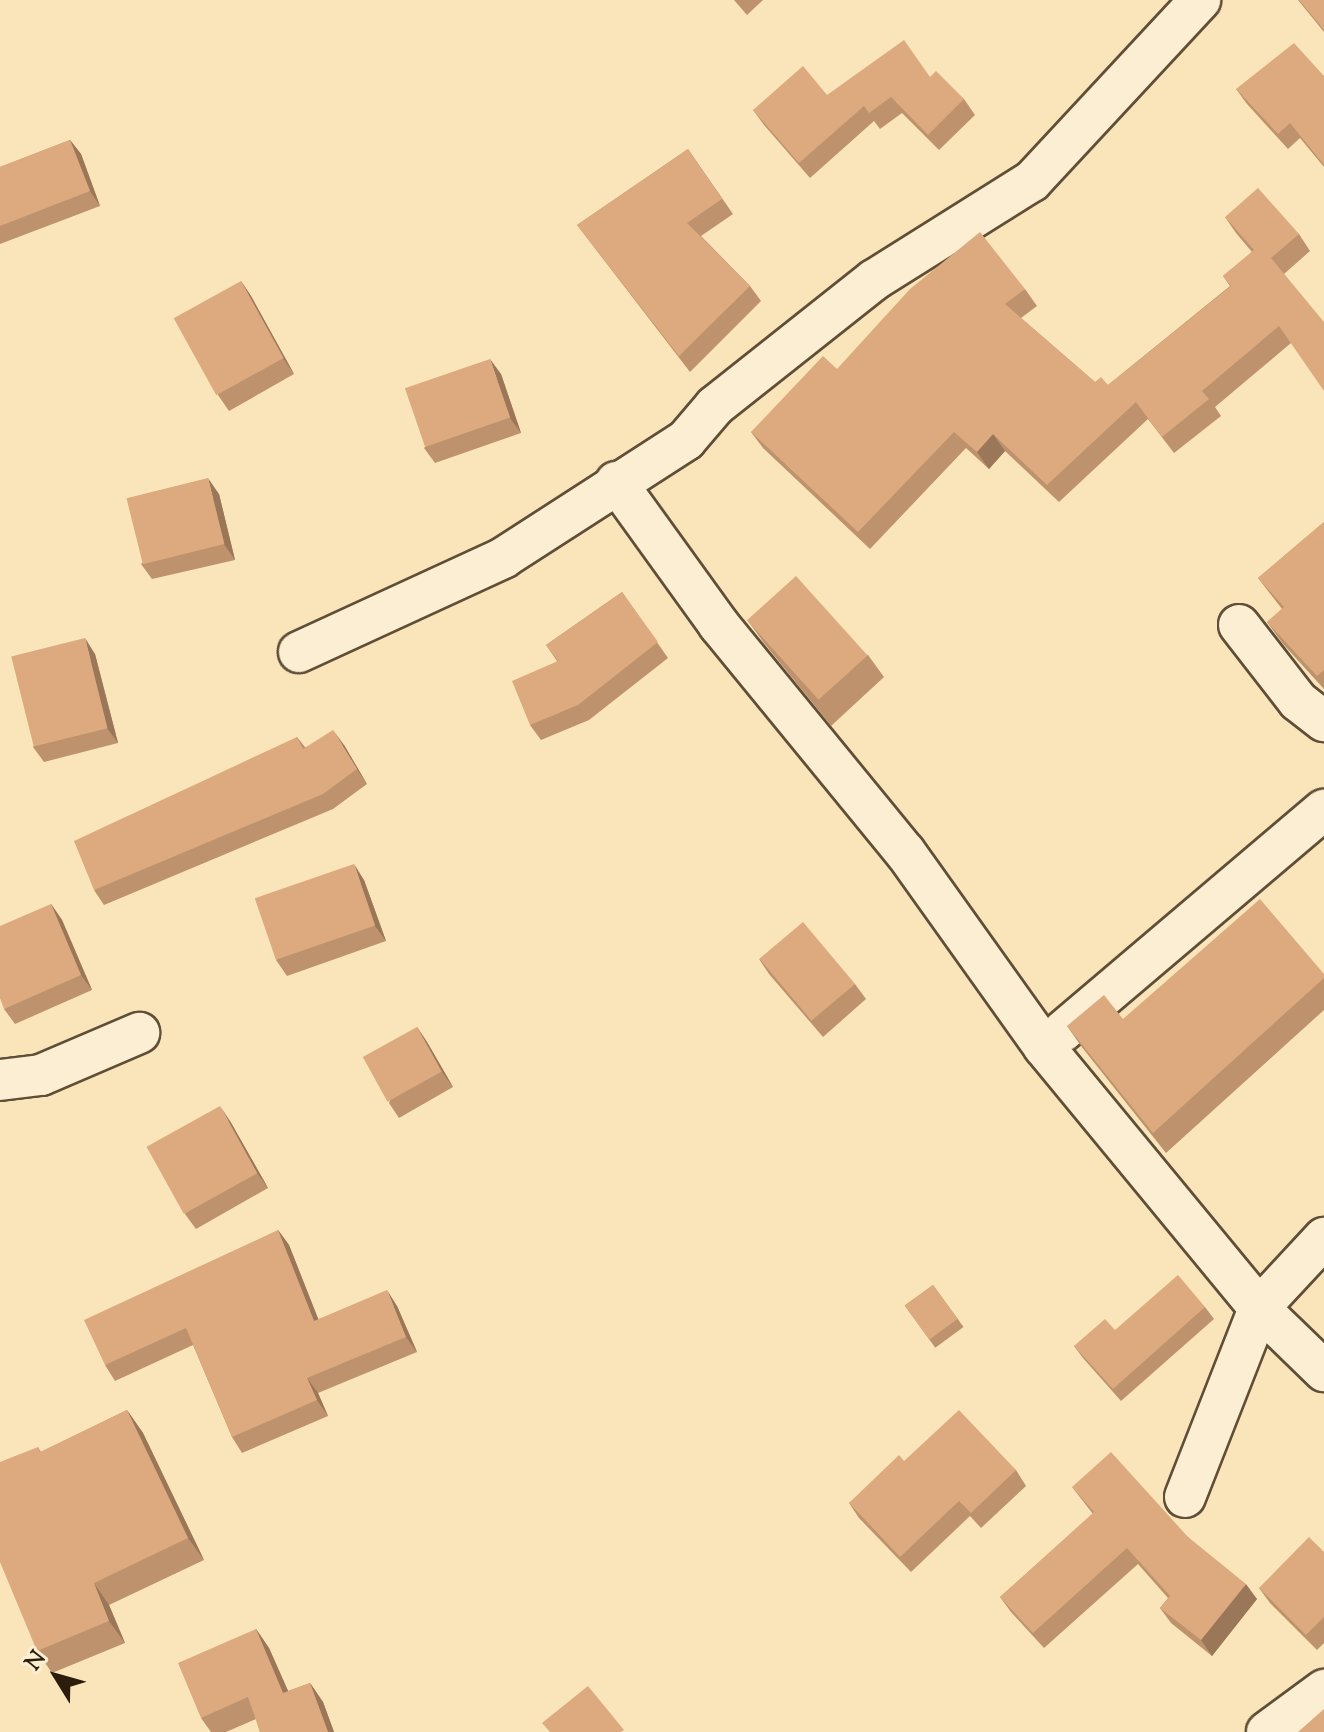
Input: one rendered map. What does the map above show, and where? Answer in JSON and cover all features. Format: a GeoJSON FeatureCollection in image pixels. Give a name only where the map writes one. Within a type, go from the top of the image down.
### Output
{"type":"FeatureCollection","features":[{"type":"Feature","properties":{"kind":"street"},"geometry":{"type":"LineString","coordinates":[[299,652],[503,558],[616,482],[686,440],[715,406],[874,280],[1032,181],[1200,0]]}},
{"type":"Feature","properties":{"kind":"street"},"geometry":{"type":"LineString","coordinates":[[616,482],[719,625],[905,852],[1044,1047],[1259,1308],[1324,1371]]}},
{"type":"Feature","properties":{"kind":"street"},"geometry":{"type":"LineString","coordinates":[[1239,625],[1298,701],[1324,721]]}},
{"type":"Feature","properties":{"kind":"street"},"geometry":{"type":"LineString","coordinates":[[1044,1047],[1324,810]]}},
{"type":"Feature","properties":{"kind":"street"},"geometry":{"type":"LineString","coordinates":[[0,1080],[41,1075],[139,1033]]}},
{"type":"Feature","properties":{"kind":"street"},"geometry":{"type":"LineString","coordinates":[[1185,1497],[1259,1308],[1324,1238]]}},
{"type":"Feature","properties":{"kind":"street"},"geometry":{"type":"LineString","coordinates":[[1267,1732],[1324,1690]]}},
{"type":"Feature","properties":{"kind":"building"},"geometry":{"type":"Polygon","coordinates":[[[1299,0],[1324,0],[1324,30],[1299,0]]]}},
{"type":"Feature","properties":{"kind":"building"},"geometry":{"type":"Polygon","coordinates":[[[904,40],[930,77],[936,71],[964,99],[928,135],[891,97],[869,113],[864,106],[799,163],[753,110],[803,66],[827,95],[904,40]]]}},
{"type":"Feature","properties":{"kind":"building"},"geometry":{"type":"Polygon","coordinates":[[[1294,43],[1324,76],[1324,165],[1290,123],[1278,134],[1236,89],[1294,43]]]}},
{"type":"Feature","properties":{"kind":"building"},"geometry":{"type":"Polygon","coordinates":[[[70,140],[90,191],[0,226],[0,167],[70,140]]]}},
{"type":"Feature","properties":{"kind":"building"},"geometry":{"type":"Polygon","coordinates":[[[688,149],[722,199],[687,223],[750,286],[679,356],[577,225],[688,149]]]}},
{"type":"Feature","properties":{"kind":"building"},"geometry":{"type":"Polygon","coordinates":[[[1258,188],[1299,234],[1271,258],[1324,322],[1324,391],[1279,326],[1202,391],[1209,399],[1162,437],[1136,402],[1047,485],[993,434],[977,452],[954,432],[858,532],[751,432],[823,356],[837,369],[910,289],[980,232],[1025,289],[1005,304],[1095,382],[1101,377],[1108,385],[1231,286],[1223,276],[1254,250],[1225,217],[1258,188]]]}},
{"type":"Feature","properties":{"kind":"building"},"geometry":{"type":"Polygon","coordinates":[[[241,281],[284,358],[216,395],[174,318],[241,281]]]}},
{"type":"Feature","properties":{"kind":"building"},"geometry":{"type":"Polygon","coordinates":[[[490,359],[510,418],[425,447],[405,388],[490,359]]]}},
{"type":"Feature","properties":{"kind":"building"},"geometry":{"type":"Polygon","coordinates":[[[208,478],[224,544],[143,564],[126,498],[208,478]]]}},
{"type":"Feature","properties":{"kind":"building"},"geometry":{"type":"Polygon","coordinates":[[[1324,522],[1324,670],[1317,676],[1267,622],[1284,607],[1258,578],[1324,522]]]}},
{"type":"Feature","properties":{"kind":"building"},"geometry":{"type":"Polygon","coordinates":[[[796,576],[868,656],[819,700],[747,620],[796,576]]]}},
{"type":"Feature","properties":{"kind":"building"},"geometry":{"type":"Polygon","coordinates":[[[622,592],[658,642],[578,705],[530,725],[512,681],[558,661],[546,645],[622,592]]]}},
{"type":"Feature","properties":{"kind":"building"},"geometry":{"type":"Polygon","coordinates":[[[85,638],[107,728],[34,747],[11,656],[85,638]]]}},
{"type":"Feature","properties":{"kind":"building"},"geometry":{"type":"Polygon","coordinates":[[[333,730],[357,769],[323,794],[94,890],[74,841],[297,737],[303,749],[333,730]]]}},
{"type":"Feature","properties":{"kind":"building"},"geometry":{"type":"Polygon","coordinates":[[[354,864],[375,925],[276,960],[255,898],[354,864]]]}},
{"type":"Feature","properties":{"kind":"building"},"geometry":{"type":"Polygon","coordinates":[[[1260,899],[1324,974],[1324,978],[1153,1133],[1067,1026],[1104,995],[1123,1019],[1260,899]]]}},
{"type":"Feature","properties":{"kind":"building"},"geometry":{"type":"Polygon","coordinates":[[[51,904],[81,975],[4,1009],[0,998],[0,926],[51,904]]]}},
{"type":"Feature","properties":{"kind":"building"},"geometry":{"type":"Polygon","coordinates":[[[803,922],[855,984],[811,1021],[759,959],[803,922]]]}},
{"type":"Feature","properties":{"kind":"building"},"geometry":{"type":"Polygon","coordinates":[[[417,1027],[442,1072],[387,1102],[363,1057],[417,1027]]]}},
{"type":"Feature","properties":{"kind":"building"},"geometry":{"type":"Polygon","coordinates":[[[220,1106],[257,1173],[184,1214],[147,1147],[220,1106]]]}},
{"type":"Feature","properties":{"kind":"building"},"geometry":{"type":"Polygon","coordinates":[[[278,1230],[314,1321],[387,1290],[406,1337],[307,1378],[317,1400],[232,1437],[186,1328],[105,1365],[84,1320],[278,1230]]]}},
{"type":"Feature","properties":{"kind":"building"},"geometry":{"type":"Polygon","coordinates":[[[1178,1275],[1205,1307],[1113,1389],[1074,1346],[1105,1319],[1115,1330],[1178,1275]]]}},
{"type":"Feature","properties":{"kind":"building"},"geometry":{"type":"Polygon","coordinates":[[[933,1285],[958,1319],[929,1340],[905,1306],[933,1285]]]}},
{"type":"Feature","properties":{"kind":"building"},"geometry":{"type":"Polygon","coordinates":[[[127,1410],[188,1538],[94,1583],[109,1621],[37,1651],[0,1562],[0,1462],[38,1447],[40,1452],[127,1410]]]}},
{"type":"Feature","properties":{"kind":"building"},"geometry":{"type":"Polygon","coordinates":[[[959,1410],[1016,1470],[971,1513],[959,1501],[900,1557],[849,1503],[899,1455],[904,1461],[959,1410]]]}},
{"type":"Feature","properties":{"kind":"building"},"geometry":{"type":"Polygon","coordinates":[[[1111,1452],[1188,1537],[1246,1584],[1201,1640],[1160,1608],[1170,1596],[1127,1548],[1033,1633],[1000,1597],[1094,1512],[1072,1487],[1111,1452]]]}},
{"type":"Feature","properties":{"kind":"building"},"geometry":{"type":"Polygon","coordinates":[[[1309,1537],[1324,1552],[1324,1617],[1306,1635],[1259,1588],[1309,1537]]]}},
{"type":"Feature","properties":{"kind":"building"},"geometry":{"type":"Polygon","coordinates":[[[256,1629],[283,1693],[310,1683],[328,1732],[260,1732],[248,1697],[201,1718],[178,1663],[256,1629]]]}},
{"type":"Feature","properties":{"kind":"building"},"geometry":{"type":"Polygon","coordinates":[[[588,1686],[624,1730],[550,1732],[542,1723],[588,1686]]]}},
{"type":"Feature","properties":{"kind":"building"},"geometry":{"type":"Polygon","coordinates":[[[1324,1709],[1324,1732],[1298,1732],[1324,1709]]]}}]}
